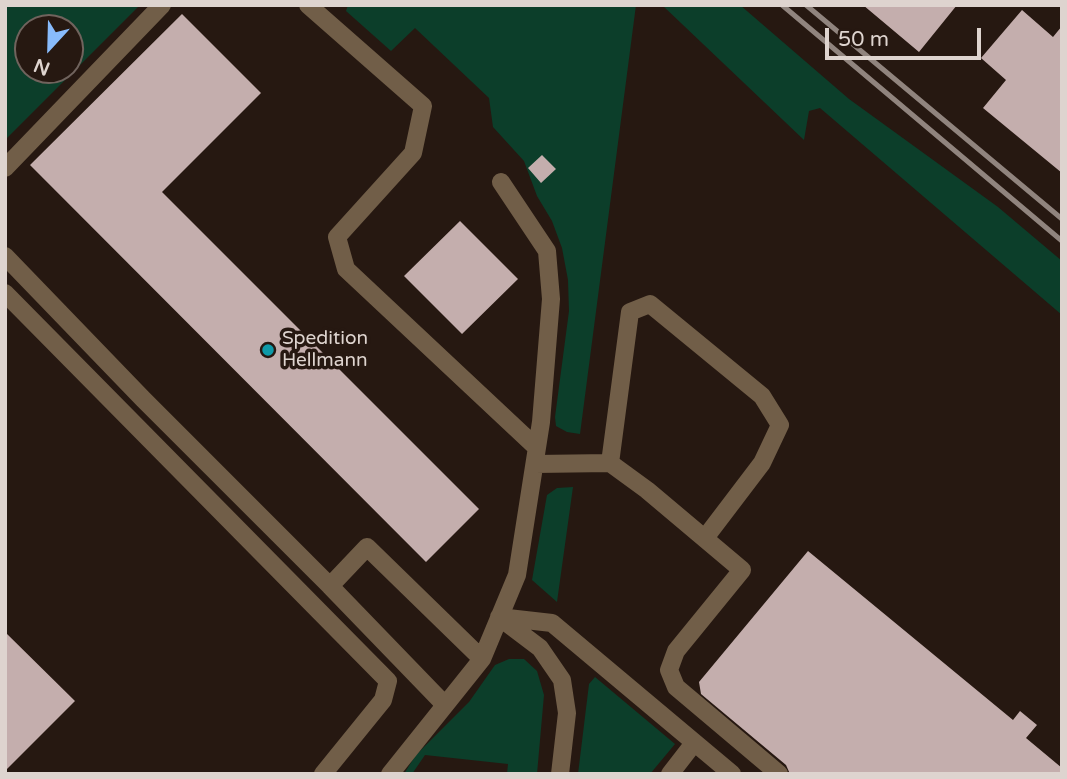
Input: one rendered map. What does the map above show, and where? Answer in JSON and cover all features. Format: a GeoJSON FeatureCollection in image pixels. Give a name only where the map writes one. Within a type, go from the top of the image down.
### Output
{"type":"FeatureCollection","features":[{"type":"Feature","properties":{"kind":"street"},"geometry":{"type":"LineString","coordinates":[[5,168],[162,5]]}},
{"type":"Feature","properties":{"kind":"street"},"geometry":{"type":"LineString","coordinates":[[308,5],[423,106],[413,153],[337,237],[346,269],[536,456],[610,463],[647,490],[742,570],[676,652],[669,670],[676,687],[779,774]]}},
{"type":"Feature","properties":{"kind":"street"},"geometry":{"type":"LineString","coordinates":[[390,774],[482,659],[517,575],[541,422],[551,299],[547,251],[501,182]]}},
{"type":"Feature","properties":{"kind":"street"},"geometry":{"type":"LineString","coordinates":[[5,256],[445,705]]}},
{"type":"Feature","properties":{"kind":"street"},"geometry":{"type":"LineString","coordinates":[[5,293],[388,681],[383,700],[323,774]]}},
{"type":"Feature","properties":{"kind":"street"},"geometry":{"type":"LineString","coordinates":[[610,463],[630,312],[650,304],[762,396],[780,425],[762,463],[705,538]]}},
{"type":"Feature","properties":{"kind":"street"},"geometry":{"type":"LineString","coordinates":[[330,586],[367,547],[482,659]]}},
{"type":"Feature","properties":{"kind":"street"},"geometry":{"type":"LineString","coordinates":[[499,617],[552,622],[732,774]]}},
{"type":"Feature","properties":{"kind":"street"},"geometry":{"type":"LineString","coordinates":[[499,617],[540,648],[562,680],[568,713],[560,774]]}},
{"type":"Feature","properties":{"kind":"street"},"geometry":{"type":"LineString","coordinates":[[670,774],[694,743]]}},
{"type":"Feature","properties":{"kind":"green space"},"geometry":{"type":"Polygon","coordinates":[[[5,5],[140,5],[84,61],[84,14],[14,14],[14,84],[61,84],[5,140],[5,5]]]}},
{"type":"Feature","properties":{"kind":"green space"},"geometry":{"type":"Polygon","coordinates":[[[348,5],[636,5],[580,434],[567,432],[556,426],[569,311],[568,280],[562,248],[524,161],[493,127],[489,98],[415,28],[391,51],[346,11],[348,5]]]}},
{"type":"Feature","properties":{"kind":"green space"},"geometry":{"type":"Polygon","coordinates":[[[662,5],[740,5],[849,99],[998,207],[1062,261],[1062,315],[820,108],[809,111],[804,140],[662,5]]]}},
{"type":"Feature","properties":{"kind":"green space"},"geometry":{"type":"Polygon","coordinates":[[[573,487],[557,602],[532,580],[547,495],[557,488],[573,487]]]}},
{"type":"Feature","properties":{"kind":"green space"},"geometry":{"type":"Polygon","coordinates":[[[509,659],[524,659],[537,671],[544,695],[537,774],[507,774],[508,764],[425,755],[412,774],[404,774],[415,756],[469,702],[495,665],[509,659]]]}},
{"type":"Feature","properties":{"kind":"green space"},"geometry":{"type":"Polygon","coordinates":[[[595,677],[675,744],[650,774],[578,774],[589,684],[595,677]]]}},
{"type":"Feature","properties":{"kind":"building"},"geometry":{"type":"Polygon","coordinates":[[[863,5],[957,5],[919,52],[863,5]]]}},
{"type":"Feature","properties":{"kind":"building"},"geometry":{"type":"Polygon","coordinates":[[[1022,10],[1053,37],[1062,26],[1062,173],[983,108],[1006,80],[981,58],[1022,10]]]}},
{"type":"Feature","properties":{"kind":"building","name":"Spedition Hellmann"},"geometry":{"type":"Polygon","coordinates":[[[182,14],[261,93],[162,192],[479,509],[426,562],[30,165],[182,14]]]}},
{"type":"Feature","properties":{"kind":"building"},"geometry":{"type":"Polygon","coordinates":[[[542,155],[556,169],[541,183],[528,168],[542,155]]]}},
{"type":"Feature","properties":{"kind":"building"},"geometry":{"type":"Polygon","coordinates":[[[460,221],[518,279],[462,334],[404,276],[460,221]]]}},
{"type":"Feature","properties":{"kind":"building"},"geometry":{"type":"Polygon","coordinates":[[[808,551],[1013,720],[1020,711],[1037,725],[1026,738],[1062,768],[1062,774],[790,774],[786,765],[701,694],[699,682],[808,551]]]}},
{"type":"Feature","properties":{"kind":"building"},"geometry":{"type":"Polygon","coordinates":[[[5,632],[75,701],[5,771],[5,632]]]}},
{"type":"Feature","properties":{"kind":"railway"},"geometry":{"type":"LineString","coordinates":[[782,5],[1062,241]]}},
{"type":"Feature","properties":{"kind":"railway"},"geometry":{"type":"LineString","coordinates":[[806,5],[1062,219]]}},
{"type":"Feature","properties":{"kind":"place","name":"Spedition Hellmann"},"geometry":{"type":"Point","coordinates":[268,350]}}]}
